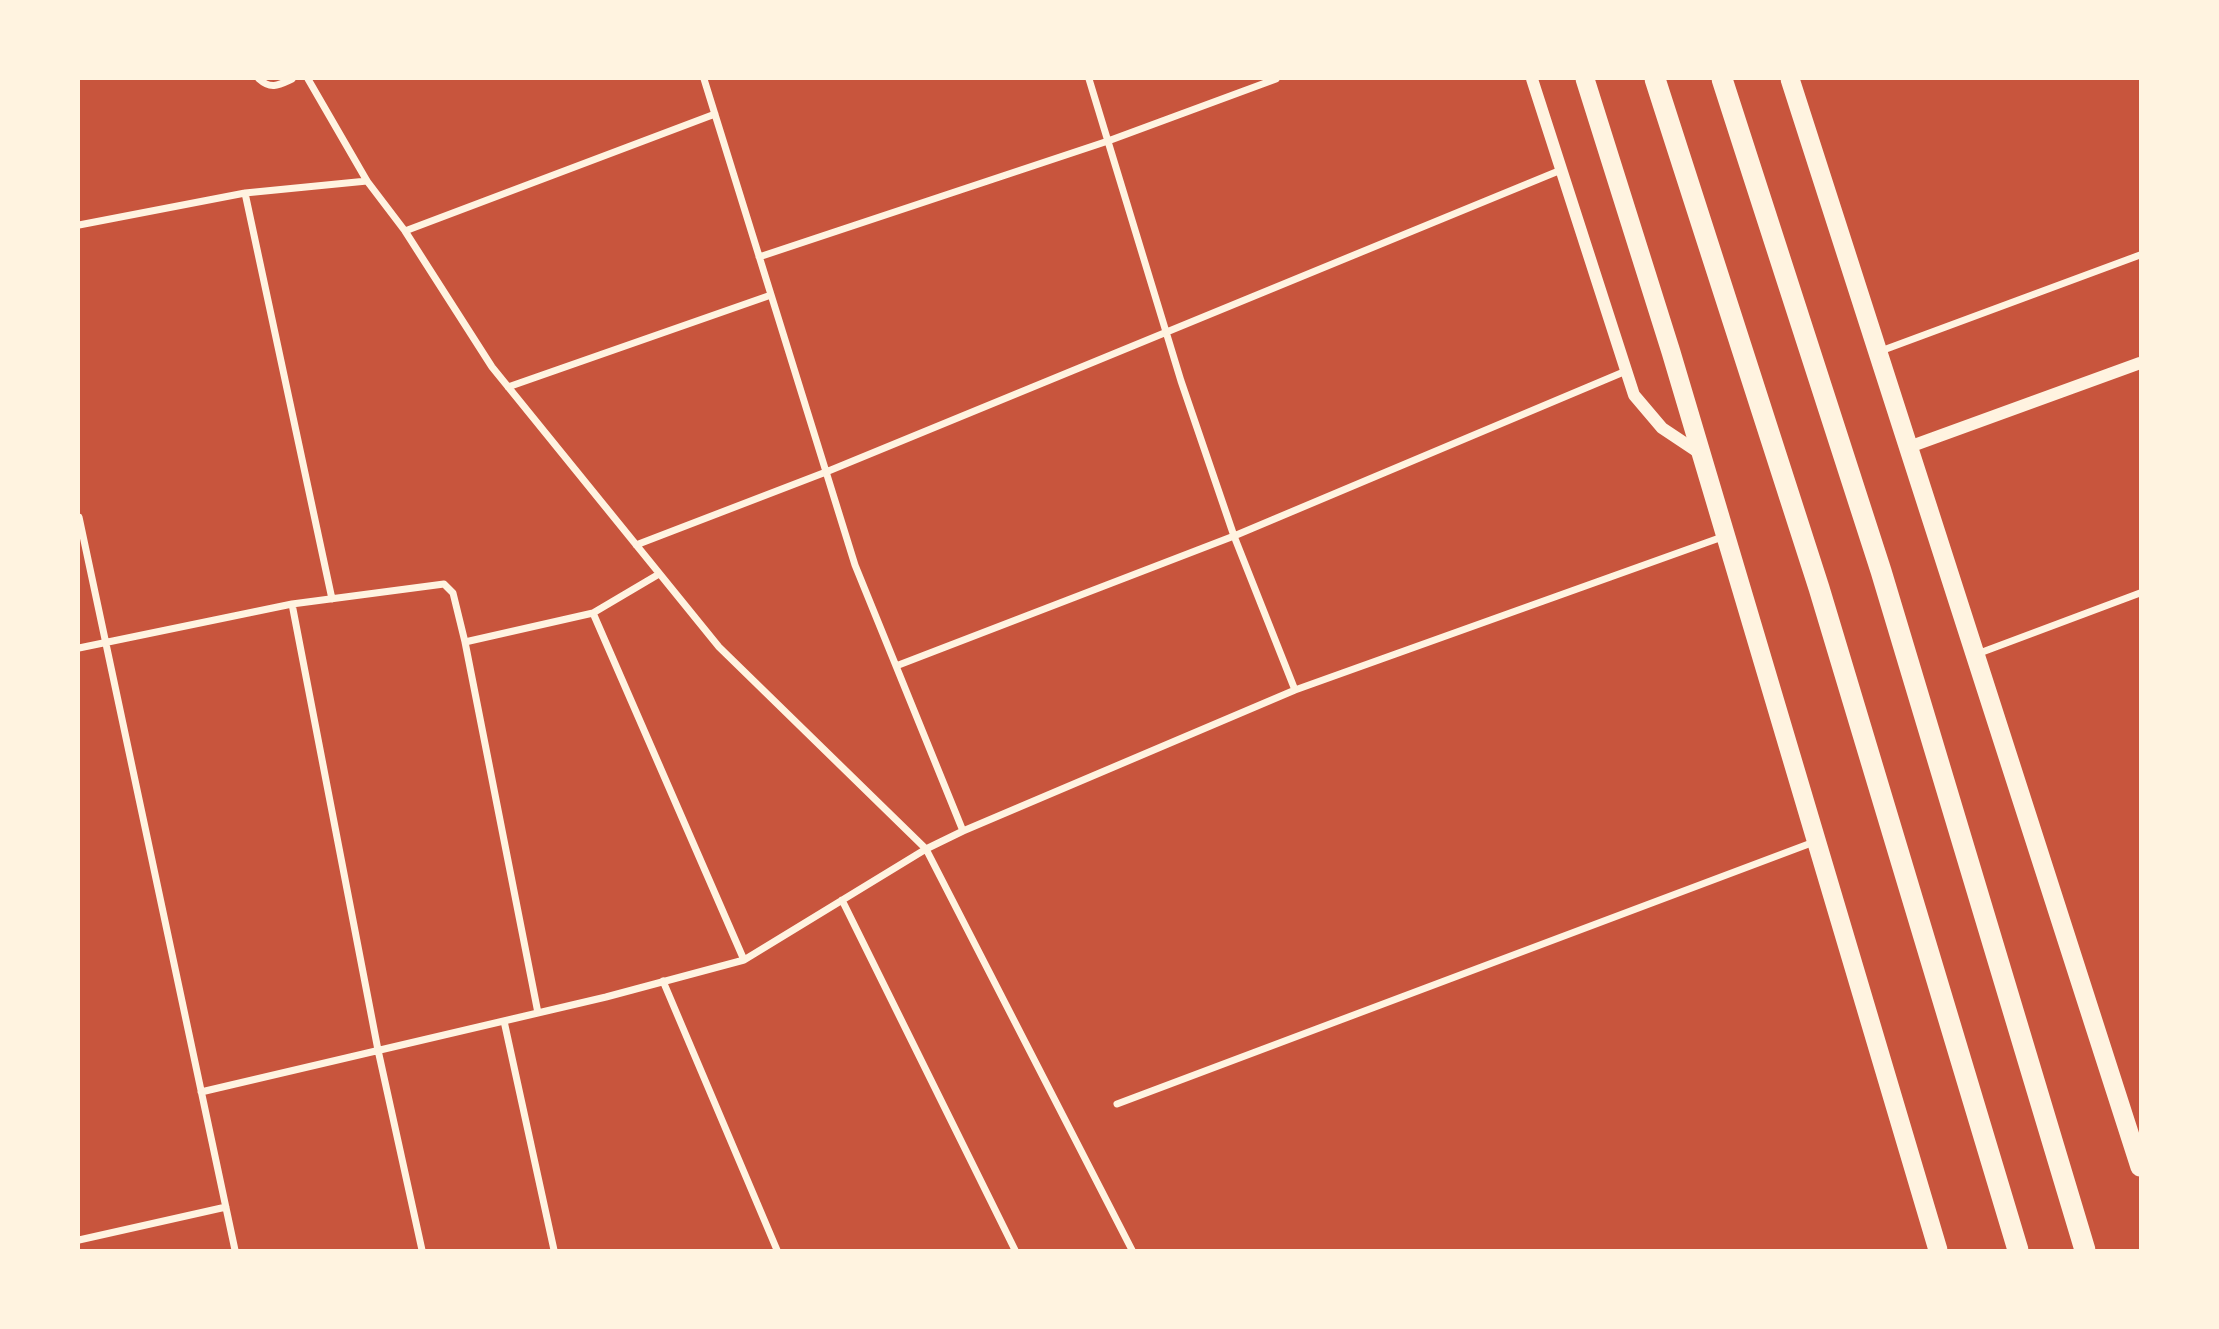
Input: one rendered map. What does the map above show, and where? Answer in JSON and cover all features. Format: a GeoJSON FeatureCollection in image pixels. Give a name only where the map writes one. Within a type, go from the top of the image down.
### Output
{"type":"FeatureCollection","features":[{"type":"Feature","properties":{"kind":"highway"},"geometry":{"type":"LineString","coordinates":[[1585,79],[1702,455],[1938,1250]]}},
{"type":"Feature","properties":{"kind":"highway"},"geometry":{"type":"LineString","coordinates":[[1654,79],[1819,588],[2018,1250]]}},
{"type":"Feature","properties":{"kind":"highway"},"geometry":{"type":"LineString","coordinates":[[1722,79],[1881,571],[2085,1250]]}},
{"type":"Feature","properties":{"kind":"highway"},"geometry":{"type":"LineString","coordinates":[[1790,79],[2140,1167]]}},
{"type":"Feature","properties":{"kind":"street"},"geometry":{"type":"LineString","coordinates":[[259,79],[266,85],[275,86],[292,79]]}},
{"type":"Feature","properties":{"kind":"street"},"geometry":{"type":"LineString","coordinates":[[308,79],[367,181],[405,230],[492,368],[719,647],[926,849],[1132,1250]]}},
{"type":"Feature","properties":{"kind":"street"},"geometry":{"type":"LineString","coordinates":[[704,79],[855,565],[963,831]]}},
{"type":"Feature","properties":{"kind":"street"},"geometry":{"type":"LineString","coordinates":[[1089,79],[1167,334],[1234,537],[1295,690]]}},
{"type":"Feature","properties":{"kind":"street"},"geometry":{"type":"LineString","coordinates":[[759,257],[1108,141],[1276,79]]}},
{"type":"Feature","properties":{"kind":"street"},"geometry":{"type":"LineString","coordinates":[[1532,79],[1634,395],[1646,413],[1662,428],[1702,455]]}},
{"type":"Feature","properties":{"kind":"street"},"geometry":{"type":"LineString","coordinates":[[405,230],[715,114]]}},
{"type":"Feature","properties":{"kind":"street"},"geometry":{"type":"LineString","coordinates":[[636,545],[826,472],[1167,334],[1561,170]]}},
{"type":"Feature","properties":{"kind":"street"},"geometry":{"type":"LineString","coordinates":[[79,225],[245,193],[367,181]]}},
{"type":"Feature","properties":{"kind":"street"},"geometry":{"type":"LineString","coordinates":[[245,193],[332,599]]}},
{"type":"Feature","properties":{"kind":"street"},"geometry":{"type":"LineString","coordinates":[[1878,352],[2140,255]]}},
{"type":"Feature","properties":{"kind":"street"},"geometry":{"type":"LineString","coordinates":[[508,387],[771,295]]}},
{"type":"Feature","properties":{"kind":"street"},"geometry":{"type":"LineString","coordinates":[[1909,447],[2140,363]]}},
{"type":"Feature","properties":{"kind":"street"},"geometry":{"type":"LineString","coordinates":[[896,666],[1234,537],[1626,371]]}},
{"type":"Feature","properties":{"kind":"street"},"geometry":{"type":"LineString","coordinates":[[79,517],[235,1250]]}},
{"type":"Feature","properties":{"kind":"street"},"geometry":{"type":"LineString","coordinates":[[201,1092],[538,1013],[744,960],[926,849],[963,831],[1295,690],[1726,535]]}},
{"type":"Feature","properties":{"kind":"street"},"geometry":{"type":"LineString","coordinates":[[465,642],[593,612],[659,574]]}},
{"type":"Feature","properties":{"kind":"street"},"geometry":{"type":"LineString","coordinates":[[79,649],[292,604],[444,584],[453,593],[465,642],[538,1013]]}},
{"type":"Feature","properties":{"kind":"street"},"geometry":{"type":"LineString","coordinates":[[1976,654],[2140,593]]}},
{"type":"Feature","properties":{"kind":"street"},"geometry":{"type":"LineString","coordinates":[[292,604],[378,1051],[422,1250]]}},
{"type":"Feature","properties":{"kind":"street"},"geometry":{"type":"LineString","coordinates":[[593,612],[744,960]]}},
{"type":"Feature","properties":{"kind":"street"},"geometry":{"type":"LineString","coordinates":[[1117,1104],[1816,841]]}},
{"type":"Feature","properties":{"kind":"street"},"geometry":{"type":"LineString","coordinates":[[842,900],[1015,1250]]}},
{"type":"Feature","properties":{"kind":"street"},"geometry":{"type":"LineString","coordinates":[[663,981],[777,1250]]}},
{"type":"Feature","properties":{"kind":"street"},"geometry":{"type":"LineString","coordinates":[[504,1021],[554,1250]]}},
{"type":"Feature","properties":{"kind":"street"},"geometry":{"type":"LineString","coordinates":[[79,1240],[226,1207]]}}]}
